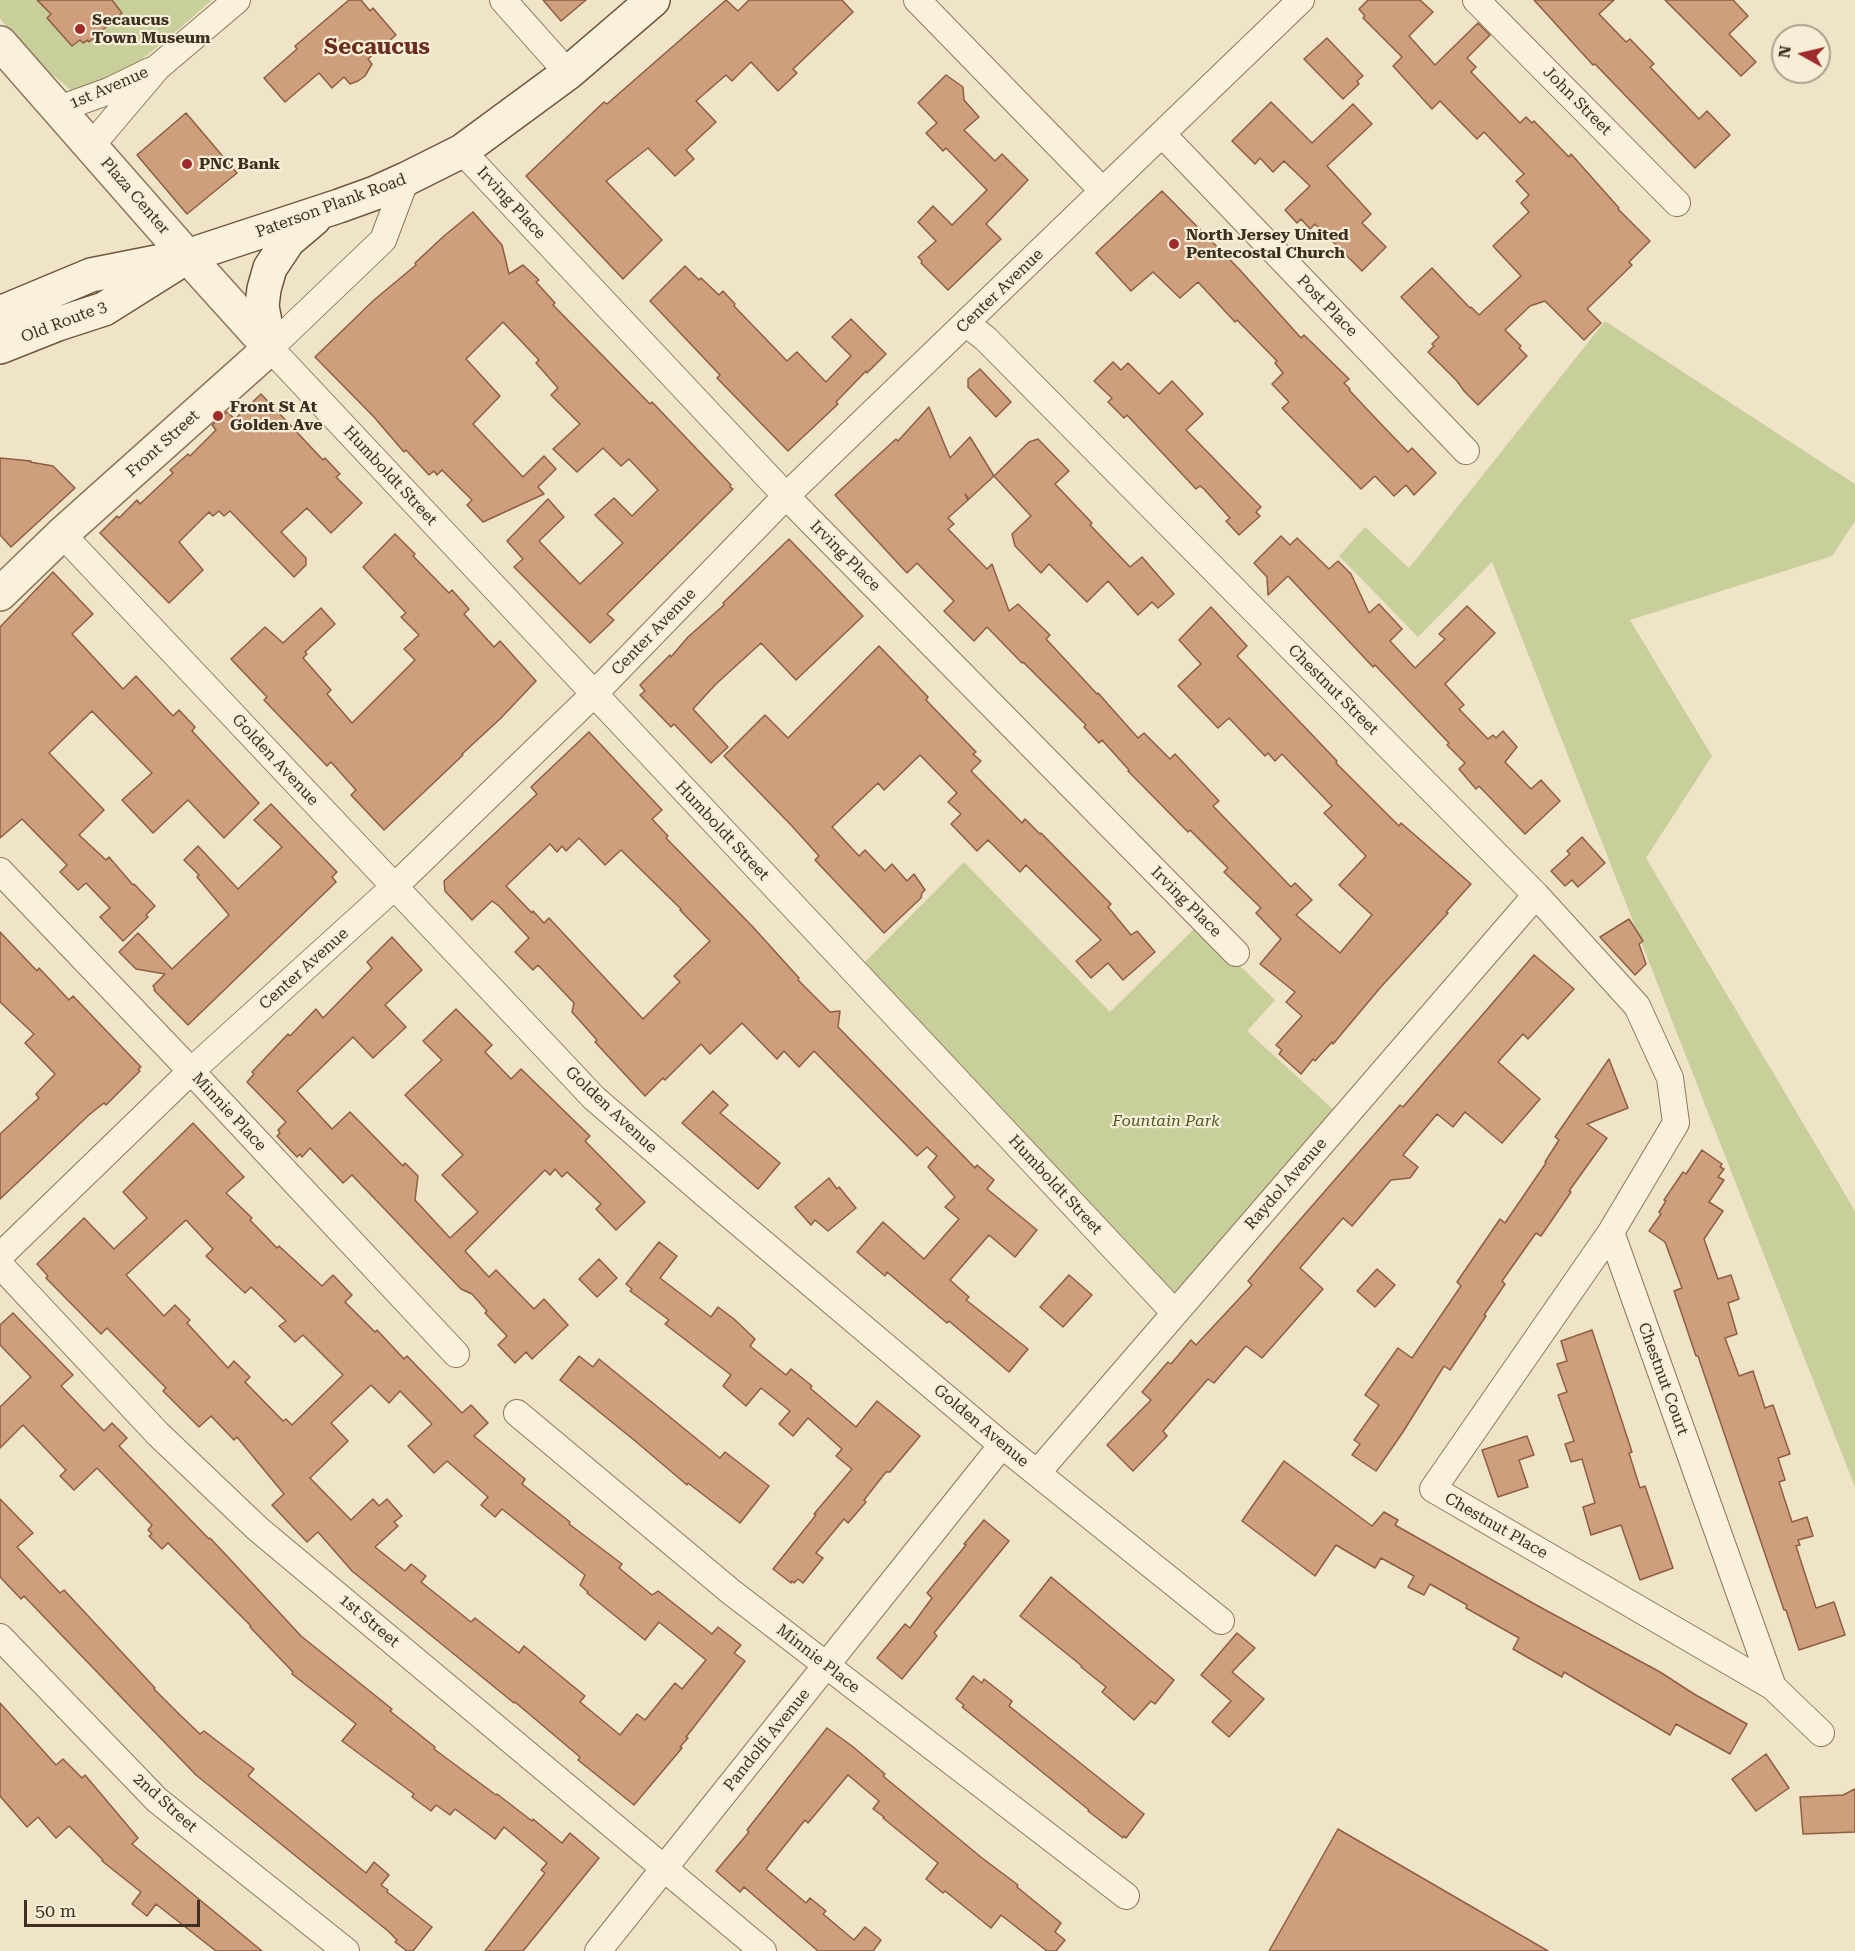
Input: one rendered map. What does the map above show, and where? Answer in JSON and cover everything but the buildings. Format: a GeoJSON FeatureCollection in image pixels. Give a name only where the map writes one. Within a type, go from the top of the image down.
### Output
{"type":"FeatureCollection","features":[{"type":"Feature","properties":{"kind":"main road","name":"Paterson Plank Road"},"geometry":{"type":"LineString","coordinates":[[0,313],[91,275],[187,256],[322,212],[406,179],[462,151],[568,73],[653,0]]}},
{"type":"Feature","properties":{"kind":"main road","name":"Plaza Center"},"geometry":{"type":"LineString","coordinates":[[0,43],[270,348]]}},
{"type":"Feature","properties":{"kind":"main road"},"geometry":{"type":"LineString","coordinates":[[270,348],[262,306],[270,268],[288,241],[322,212]]}},
{"type":"Feature","properties":{"kind":"main road","name":"Old Route 3"},"geometry":{"type":"LineString","coordinates":[[0,347],[104,309],[187,256]]}},
{"type":"Feature","properties":{"kind":"main road","name":"Front Street"},"geometry":{"type":"LineString","coordinates":[[0,594],[62,534],[270,348]]}},
{"type":"Feature","properties":{"kind":"street","name":"1st Avenue"},"geometry":{"type":"LineString","coordinates":[[92,146],[158,67],[237,0]]}},
{"type":"Feature","properties":{"kind":"street"},"geometry":{"type":"LineString","coordinates":[[502,0],[568,73]]}},
{"type":"Feature","properties":{"kind":"street"},"geometry":{"type":"LineString","coordinates":[[917,0],[1103,191]]}},
{"type":"Feature","properties":{"kind":"street","name":"Center Avenue"},"geometry":{"type":"LineString","coordinates":[[0,1256],[191,1071],[394,887],[594,694],[786,496],[1301,0]]}},
{"type":"Feature","properties":{"kind":"street","name":"John Street"},"geometry":{"type":"LineString","coordinates":[[1476,0],[1677,203]]}},
{"type":"Feature","properties":{"kind":"street","name":"1st Avenue"},"geometry":{"type":"LineString","coordinates":[[59,109],[109,91],[158,67]]}},
{"type":"Feature","properties":{"kind":"street","name":"Post Place"},"geometry":{"type":"LineString","coordinates":[[1163,135],[1466,451]]}},
{"type":"Feature","properties":{"kind":"street","name":"Irving Place"},"geometry":{"type":"LineString","coordinates":[[462,151],[786,496],[1236,953]]}},
{"type":"Feature","properties":{"kind":"street","name":"Front Street"},"geometry":{"type":"LineString","coordinates":[[270,348],[383,240],[406,179]]}},
{"type":"Feature","properties":{"kind":"street","name":"Chestnut Street"},"geometry":{"type":"LineString","coordinates":[[967,324],[994,348],[1536,895],[1637,1006],[1671,1078],[1676,1123],[1611,1232]]}},
{"type":"Feature","properties":{"kind":"street","name":"Humboldt Street"},"geometry":{"type":"LineString","coordinates":[[270,348],[1175,1313]]}},
{"type":"Feature","properties":{"kind":"street","name":"Golden Avenue"},"geometry":{"type":"LineString","coordinates":[[62,534],[594,1098],[715,1203],[1002,1444],[1221,1621]]}},
{"type":"Feature","properties":{"kind":"street","name":"Minnie Place"},"geometry":{"type":"LineString","coordinates":[[0,872],[191,1071],[456,1354]]}},
{"type":"Feature","properties":{"kind":"street","name":"Raydol Avenue"},"geometry":{"type":"LineString","coordinates":[[1037,1473],[1536,895]]}},
{"type":"Feature","properties":{"kind":"street","name":"Chestnut Place"},"geometry":{"type":"LineString","coordinates":[[1611,1232],[1433,1489],[1773,1687],[1821,1733]]}},
{"type":"Feature","properties":{"kind":"street","name":"Chestnut Court"},"geometry":{"type":"LineString","coordinates":[[1611,1232],[1773,1687]]}},
{"type":"Feature","properties":{"kind":"street","name":"1st Street"},"geometry":{"type":"LineString","coordinates":[[0,1264],[158,1434],[258,1529],[763,1951]]}},
{"type":"Feature","properties":{"kind":"street","name":"Minnie Place"},"geometry":{"type":"LineString","coordinates":[[517,1413],[730,1591],[1126,1896]]}},
{"type":"Feature","properties":{"kind":"street","name":"Pandolfi Avenue"},"geometry":{"type":"LineString","coordinates":[[598,1951],[1002,1444]]}},
{"type":"Feature","properties":{"kind":"street","name":"2nd Street"},"geometry":{"type":"LineString","coordinates":[[0,1637],[157,1800],[346,1951]]}},
{"type":"Feature","properties":{"kind":"green space"},"geometry":{"type":"Polygon","coordinates":[[[0,0],[212,0],[119,78],[73,92],[33,58],[0,19],[0,0]]]}},
{"type":"Feature","properties":{"kind":"green space"},"geometry":{"type":"Polygon","coordinates":[[[1605,321],[1855,484],[1855,521],[1832,556],[1630,620],[1712,756],[1646,858],[1855,1211],[1855,1487],[1492,562],[1418,637],[1339,556],[1365,527],[1409,568],[1605,321]]]}},
{"type":"Feature","properties":{"kind":"green space","name":"Fountain Park"},"geometry":{"type":"Polygon","coordinates":[[[964,862],[1110,1012],[1198,925],[1275,1000],[1247,1031],[1336,1112],[1173,1303],[855,972],[964,862]]]}},
{"type":"Feature","properties":{"kind":"place","name":"Secaucus Town Museum"},"geometry":{"type":"Point","coordinates":[80,29]}},
{"type":"Feature","properties":{"kind":"place","name":"PNC Bank"},"geometry":{"type":"Point","coordinates":[187,164]}},
{"type":"Feature","properties":{"kind":"place","name":"North Jersey United Pentecostal Church"},"geometry":{"type":"Point","coordinates":[1174,244]}},
{"type":"Feature","properties":{"kind":"place","name":"Front St At Golden Ave"},"geometry":{"type":"Point","coordinates":[218,416]}},
{"type":"Feature","properties":{"kind":"district","name":"Secaucus"},"geometry":{"type":"Point","coordinates":[377,48]}}]}
